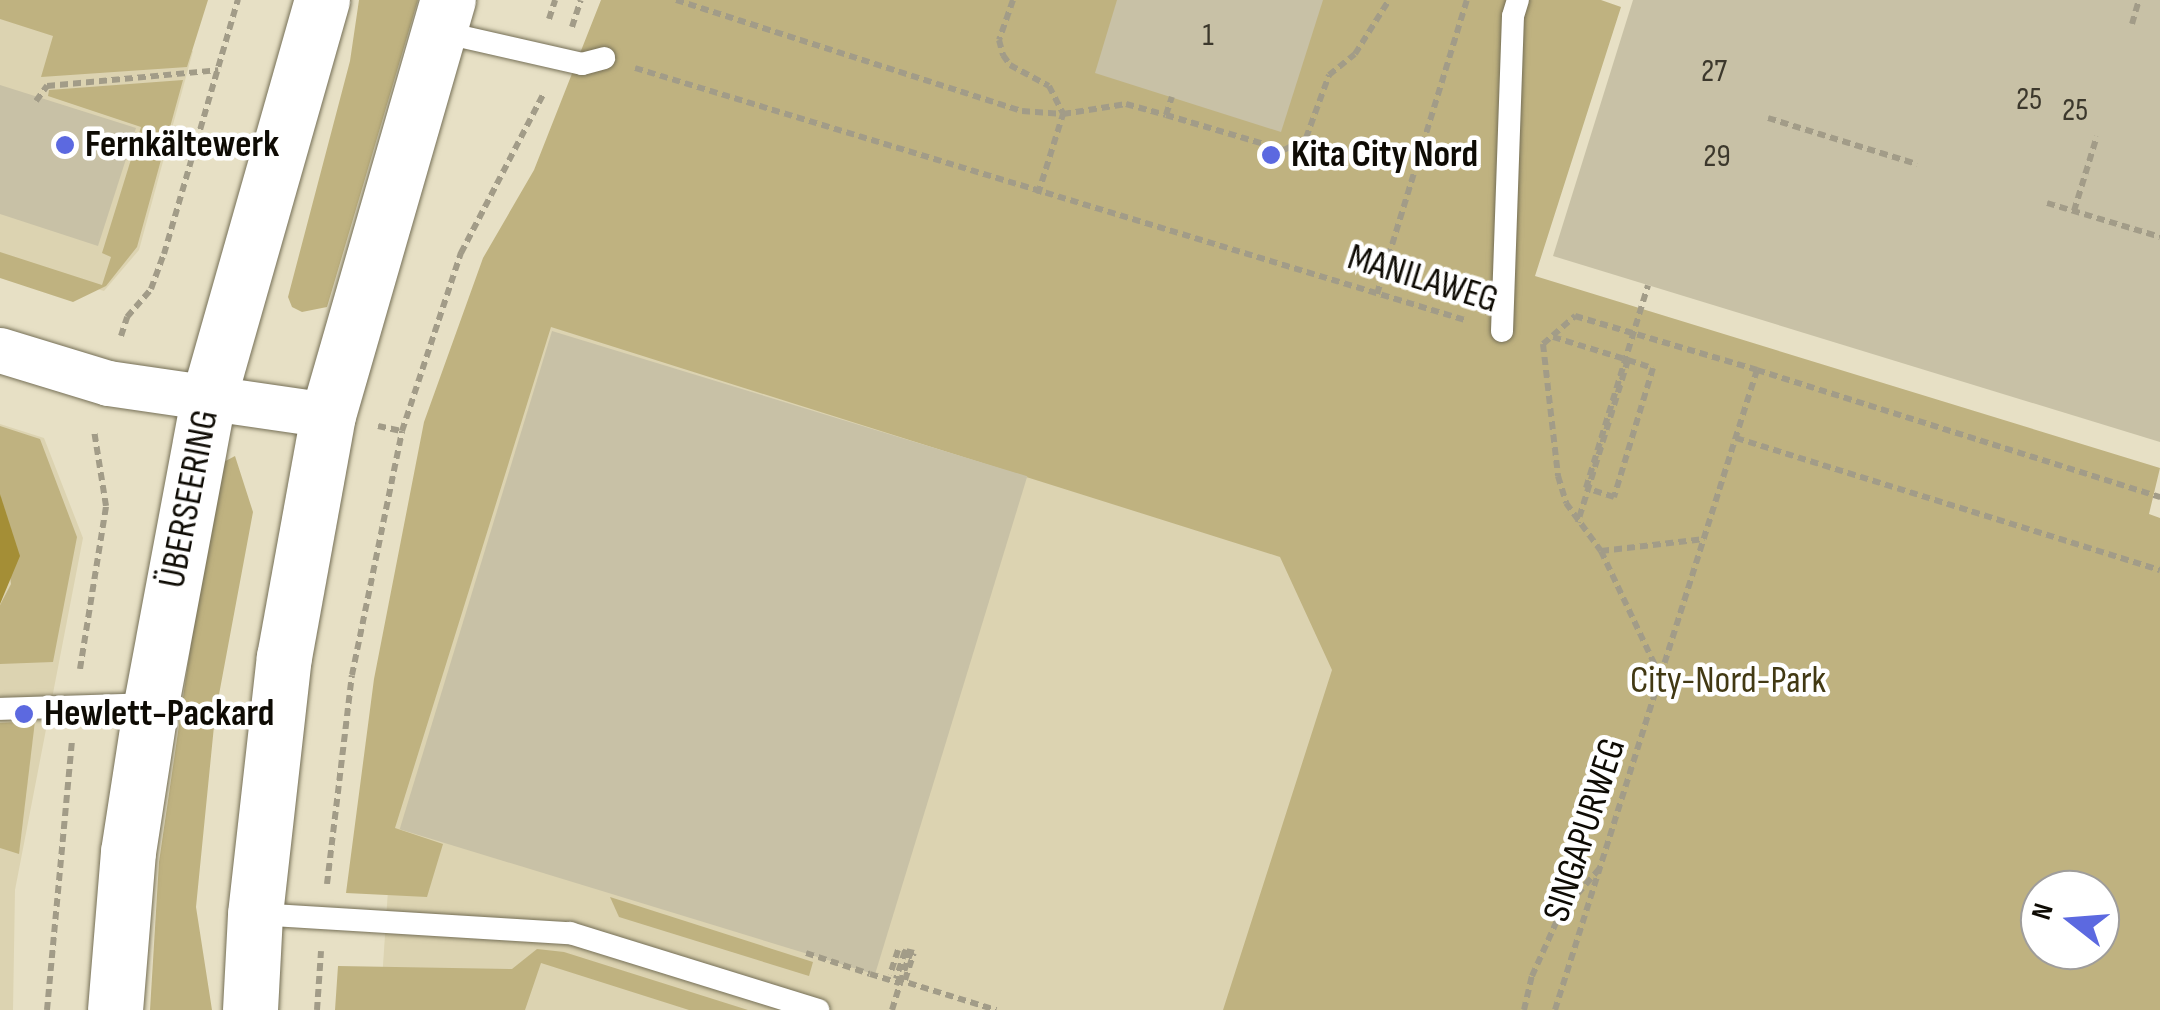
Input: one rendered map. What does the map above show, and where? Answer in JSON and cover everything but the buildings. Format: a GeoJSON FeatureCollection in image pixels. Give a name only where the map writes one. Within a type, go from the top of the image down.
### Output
{"type":"FeatureCollection","features":[{"type":"Feature","properties":{"kind":"street","name":"ÜBERSEERING"},"geometry":{"type":"LineString","coordinates":[[115,1010],[128,852],[150,704],[208,400],[322,0]]}},
{"type":"Feature","properties":{"kind":"street"},"geometry":{"type":"LineString","coordinates":[[250,1010],[254,914],[284,658],[328,415],[443,15]]}},
{"type":"Feature","properties":{"kind":"street"},"geometry":{"type":"LineString","coordinates":[[0,350],[108,383],[328,415]]}},
{"type":"Feature","properties":{"kind":"lane"},"geometry":{"type":"LineString","coordinates":[[1502,331],[1513,16],[1518,0]]}},
{"type":"Feature","properties":{"kind":"lane"},"geometry":{"type":"LineString","coordinates":[[443,15],[560,59],[582,64],[604,58]]}},
{"type":"Feature","properties":{"kind":"lane"},"geometry":{"type":"LineString","coordinates":[[0,709],[150,704]]}},
{"type":"Feature","properties":{"kind":"lane"},"geometry":{"type":"LineString","coordinates":[[254,914],[570,933],[810,1009]]}},
{"type":"Feature","properties":{"kind":"path"},"geometry":{"type":"LineString","coordinates":[[47,1010],[76,706],[106,506],[94,431],[127,318],[151,289],[164,254],[238,0]]}},
{"type":"Feature","properties":{"kind":"path"},"geometry":{"type":"LineString","coordinates":[[317,1010],[352,676],[402,431],[461,253],[560,59],[581,0]]}},
{"type":"Feature","properties":{"kind":"path"},"geometry":{"type":"LineString","coordinates":[[676,0],[1022,111],[1063,114],[1126,104],[1284,150],[1306,138],[1329,76],[1355,54],[1389,0]]}},
{"type":"Feature","properties":{"kind":"path"},"geometry":{"type":"LineString","coordinates":[[1013,0],[999,40],[1003,55],[1010,66],[1050,86],[1063,114],[1038,194]]}},
{"type":"Feature","properties":{"kind":"path"},"geometry":{"type":"LineString","coordinates":[[1377,294],[1467,0]]}},
{"type":"Feature","properties":{"kind":"path"},"geometry":{"type":"LineString","coordinates":[[2132,24],[2139,0]]}},
{"type":"Feature","properties":{"kind":"path","name":"MANILAWEG"},"geometry":{"type":"LineString","coordinates":[[604,58],[1038,194],[1543,344]]}},
{"type":"Feature","properties":{"kind":"path"},"geometry":{"type":"LineString","coordinates":[[36,102],[47,86],[218,70]]}},
{"type":"Feature","properties":{"kind":"path"},"geometry":{"type":"LineString","coordinates":[[1166,115],[1172,97]]}},
{"type":"Feature","properties":{"kind":"path"},"geometry":{"type":"LineString","coordinates":[[1768,118],[1917,164]]}},
{"type":"Feature","properties":{"kind":"path"},"geometry":{"type":"LineString","coordinates":[[2074,211],[2097,136]]}},
{"type":"Feature","properties":{"kind":"path"},"geometry":{"type":"LineString","coordinates":[[2047,203],[2160,237]]}},
{"type":"Feature","properties":{"kind":"path"},"geometry":{"type":"LineString","coordinates":[[1552,337],[1628,360],[1653,368],[1614,497],[1586,488],[1648,285]]}},
{"type":"Feature","properties":{"kind":"path"},"geometry":{"type":"LineString","coordinates":[[1661,679],[1602,552],[1578,524],[1558,476],[1543,344],[1576,316],[2160,497]]}},
{"type":"Feature","properties":{"kind":"path"},"geometry":{"type":"LineString","coordinates":[[1578,524],[1628,360]]}},
{"type":"Feature","properties":{"kind":"path"},"geometry":{"type":"LineString","coordinates":[[1756,370],[1736,438],[2160,570]]}},
{"type":"Feature","properties":{"kind":"path","name":"SINGAPURWEG"},"geometry":{"type":"LineString","coordinates":[[1555,1010],[1736,438]]}},
{"type":"Feature","properties":{"kind":"path"},"geometry":{"type":"LineString","coordinates":[[1602,552],[1704,539]]}},
{"type":"Feature","properties":{"kind":"path"},"geometry":{"type":"LineString","coordinates":[[1524,1010],[1532,976],[1560,914],[1604,864]]}},
{"type":"Feature","properties":{"kind":"path"},"geometry":{"type":"LineString","coordinates":[[890,975],[898,950],[910,954],[903,982]]}},
{"type":"Feature","properties":{"kind":"path"},"geometry":{"type":"LineString","coordinates":[[892,1010],[903,982],[914,953],[906,951],[896,978],[996,1010]]}},
{"type":"Feature","properties":{"kind":"path"},"geometry":{"type":"LineString","coordinates":[[806,953],[903,982]]}},
{"type":"Feature","properties":{"kind":"shaded area"},"geometry":{"type":"Polygon","coordinates":[[[0,0],[31,0],[193,51],[139,250],[104,291],[0,258],[0,0]]]}},
{"type":"Feature","properties":{"kind":"shaded area"},"geometry":{"type":"Polygon","coordinates":[[[504,271],[1332,539],[1399,670],[1292,1010],[380,1010],[391,845],[504,271]]]}},
{"type":"Feature","properties":{"kind":"shaded area","name":"Hewlett-Packard"},"geometry":{"type":"Polygon","coordinates":[[[0,424],[44,438],[83,538],[15,890],[13,1010],[0,1010],[0,424]]]}},
{"type":"Feature","properties":{"kind":"shaded area"},"geometry":{"type":"Polygon","coordinates":[[[0,494],[20,556],[0,604],[0,494]]]}},
{"type":"Feature","properties":{"kind":"green space"},"geometry":{"type":"Polygon","coordinates":[[[0,0],[208,0],[187,67],[41,77],[53,36],[0,19],[0,0]]]}},
{"type":"Feature","properties":{"kind":"green space"},"geometry":{"type":"Polygon","coordinates":[[[359,0],[418,0],[327,307],[302,312],[292,307],[288,297],[350,61],[359,0]]]}},
{"type":"Feature","properties":{"kind":"green space","name":"City-Nord-Park"},"geometry":{"type":"Polygon","coordinates":[[[601,0],[1601,0],[1621,7],[1535,276],[2160,468],[2149,514],[2160,518],[2160,1010],[1223,1010],[1332,670],[1280,557],[551,327],[395,828],[443,844],[427,897],[346,893],[374,679],[424,422],[483,258],[534,170],[601,0]]]}},
{"type":"Feature","properties":{"kind":"green space"},"geometry":{"type":"Polygon","coordinates":[[[183,80],[137,247],[106,286],[73,302],[0,278],[0,252],[102,285],[111,257],[102,253],[141,127],[48,96],[49,90],[183,80]]]}},
{"type":"Feature","properties":{"kind":"green space"},"geometry":{"type":"Polygon","coordinates":[[[0,426],[40,439],[77,537],[53,662],[0,664],[0,605],[11,584],[0,494],[0,426]]]}},
{"type":"Feature","properties":{"kind":"green space"},"geometry":{"type":"Polygon","coordinates":[[[235,456],[253,512],[215,716],[196,907],[212,1010],[150,1010],[159,862],[190,650],[220,464],[235,456]]]}},
{"type":"Feature","properties":{"kind":"green space"},"geometry":{"type":"Polygon","coordinates":[[[35,721],[19,854],[0,848],[0,723],[35,721]]]}},
{"type":"Feature","properties":{"kind":"green space"},"geometry":{"type":"Polygon","coordinates":[[[610,897],[813,962],[809,976],[619,917],[610,897]]]}},
{"type":"Feature","properties":{"kind":"green space"},"geometry":{"type":"Polygon","coordinates":[[[537,949],[564,952],[748,1010],[689,1010],[541,963],[525,1010],[335,1010],[338,966],[512,969],[537,949]]]}},
{"type":"Feature","properties":{"kind":"place","name":"Fernkältewerk"},"geometry":{"type":"Point","coordinates":[65,145]}},
{"type":"Feature","properties":{"kind":"place","name":"Kita City Nord"},"geometry":{"type":"Point","coordinates":[1271,155]}},
{"type":"Feature","properties":{"kind":"place","name":"Hewlett-Packard"},"geometry":{"type":"Point","coordinates":[24,714]}}]}
